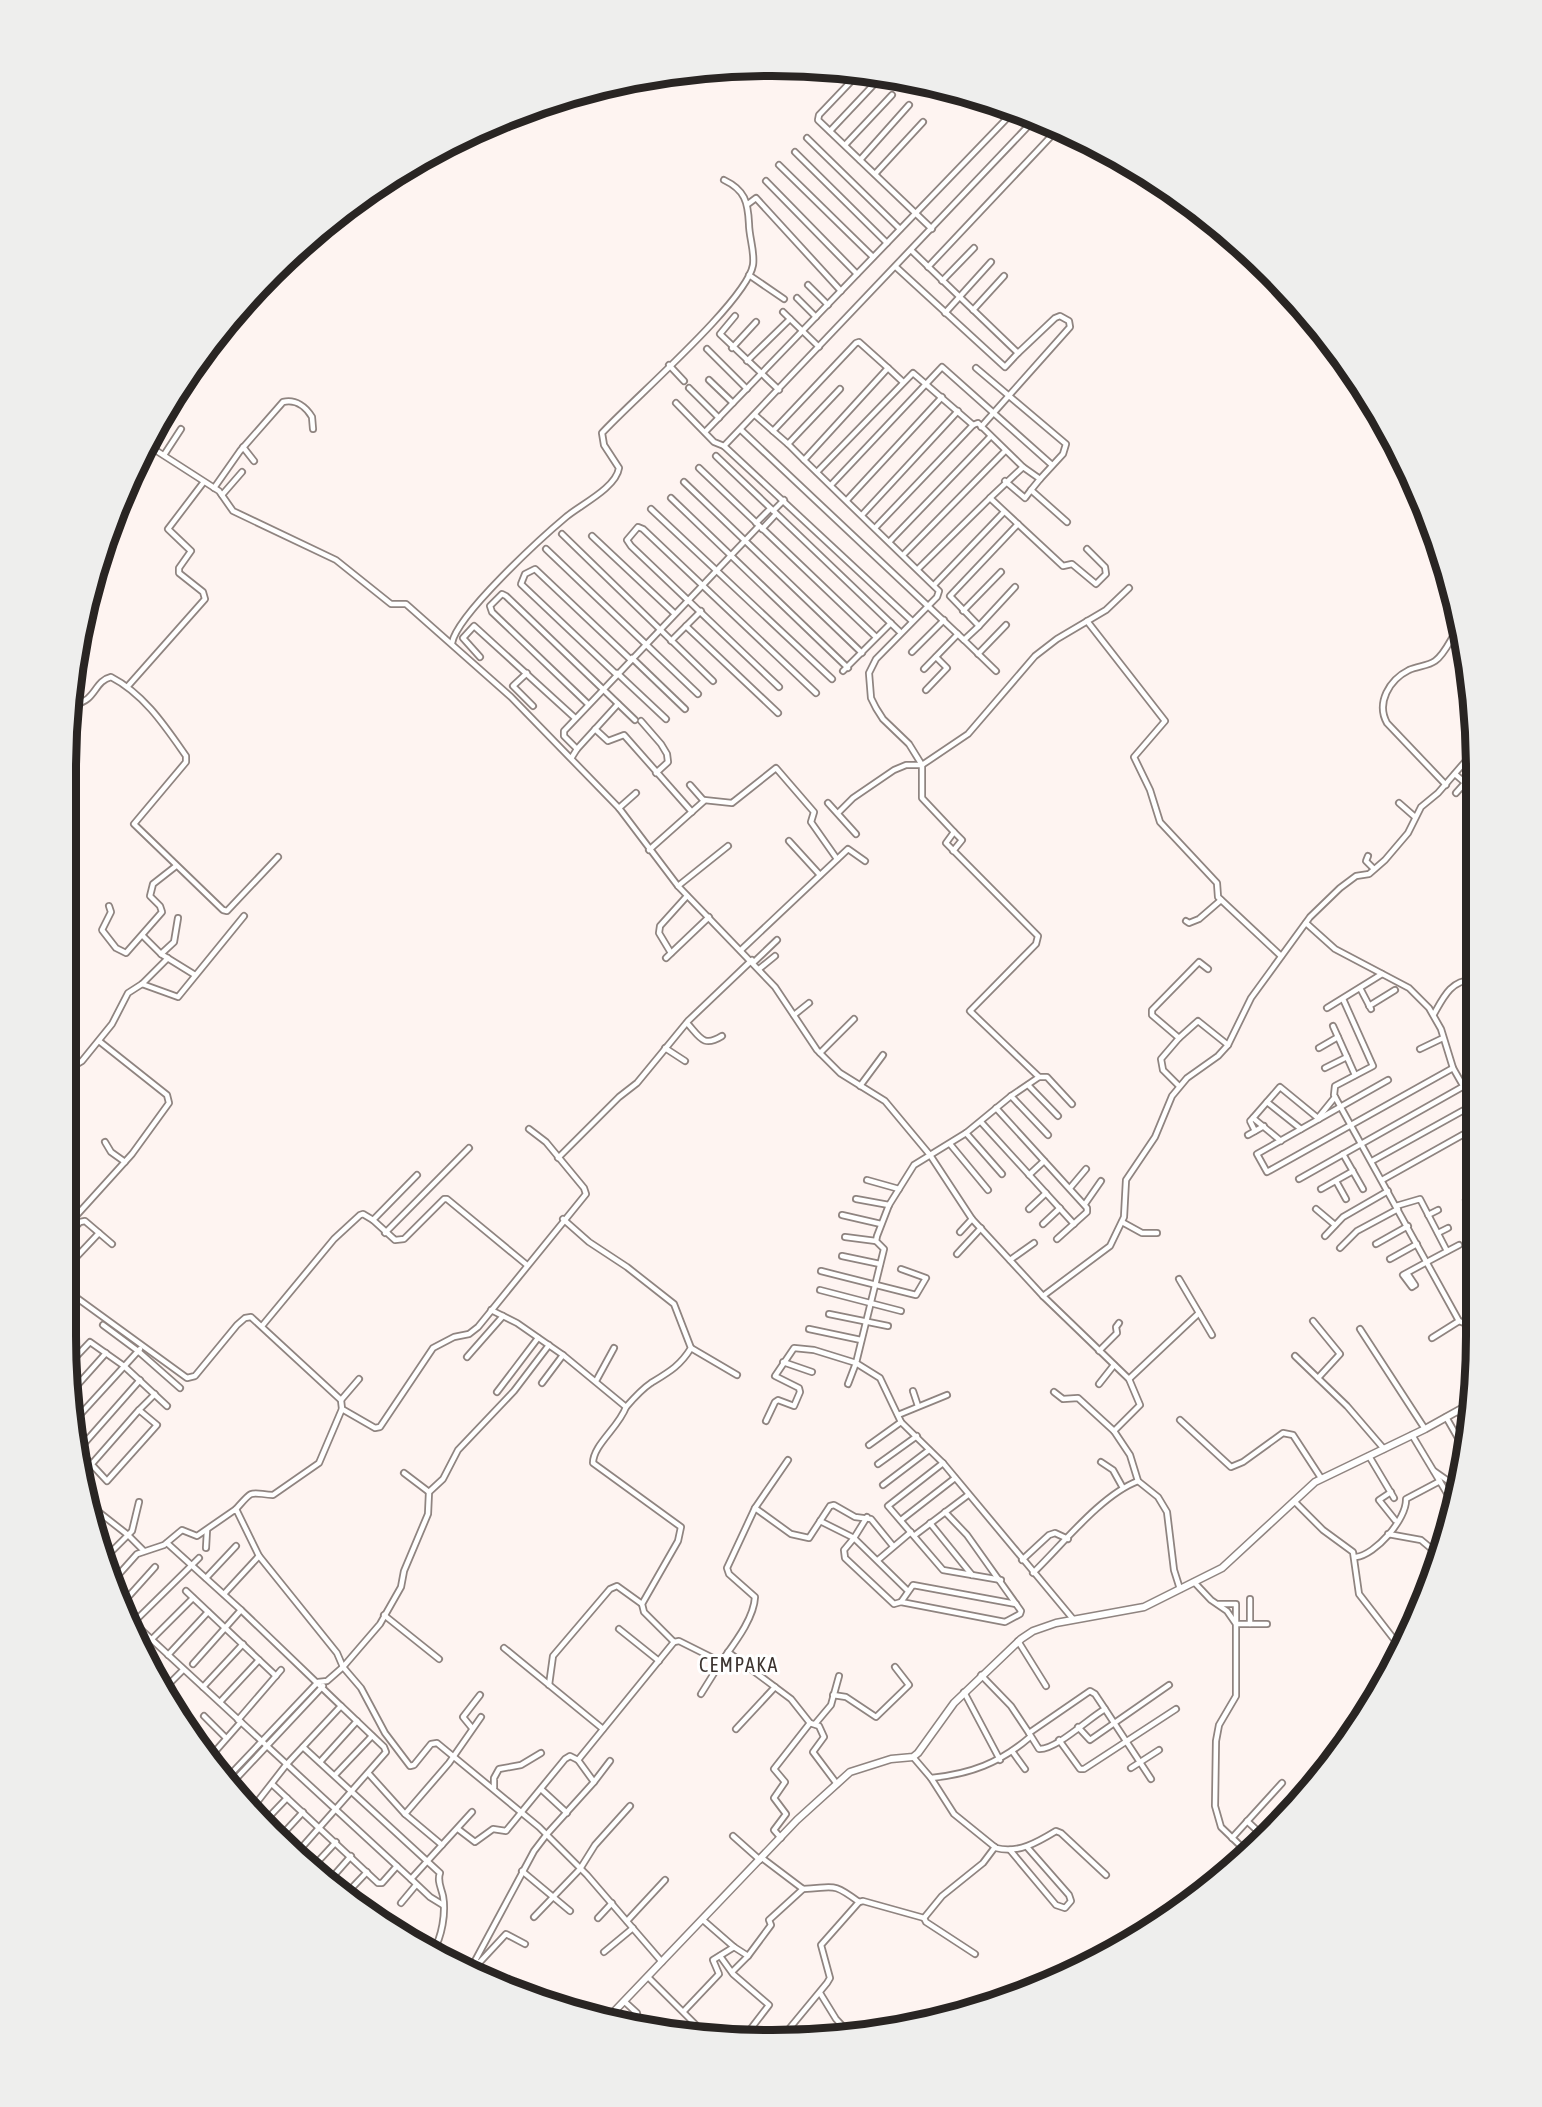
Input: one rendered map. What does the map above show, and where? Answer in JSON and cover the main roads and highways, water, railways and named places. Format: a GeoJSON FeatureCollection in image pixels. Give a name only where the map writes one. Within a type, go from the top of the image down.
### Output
{"type":"FeatureCollection","features":[{"type":"Feature","properties":{"kind":"district","name":"CEMPAKA"},"geometry":{"type":"Point","coordinates":[739,1665]}}]}
